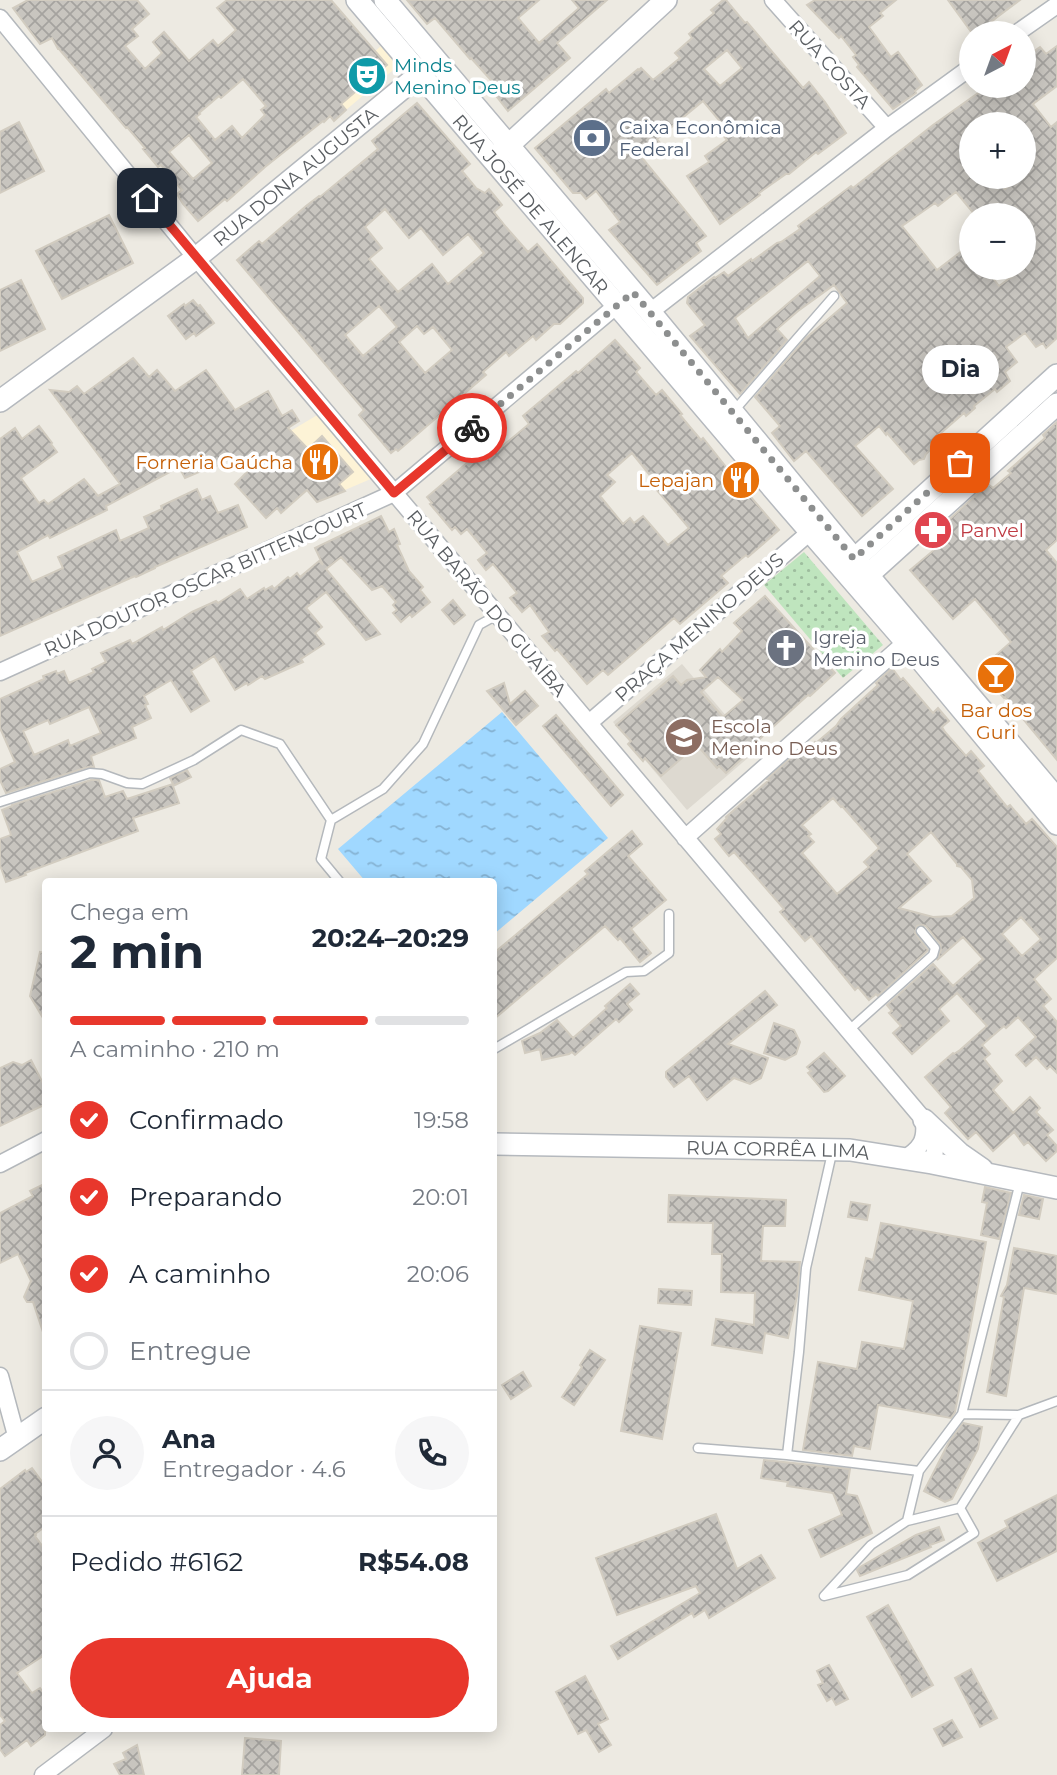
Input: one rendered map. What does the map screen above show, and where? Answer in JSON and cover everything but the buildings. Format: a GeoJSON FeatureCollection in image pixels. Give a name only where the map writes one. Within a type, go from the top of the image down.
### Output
{"type":"FeatureCollection","features":[{"type":"Feature","properties":{"kind":"main road","name":"RUA JOSÉ DE ALENCAR"},"geometry":{"type":"LineString","coordinates":[[357,0],[419,74],[501,153]]}},
{"type":"Feature","properties":{"kind":"main road","name":"RUA JOSÉ DE ALENCAR"},"geometry":{"type":"LineString","coordinates":[[385,0],[501,153],[625,299],[810,532],[848,564]]}},
{"type":"Feature","properties":{"kind":"main road"},"geometry":{"type":"LineString","coordinates":[[501,153],[666,0]]}},
{"type":"Feature","properties":{"kind":"main road","name":"RUA DONA AUGUSTA"},"geometry":{"type":"LineString","coordinates":[[0,401],[196,258],[419,74]]}},
{"type":"Feature","properties":{"kind":"main road","name":"RUA JOSÉ DE ALENCAR"},"geometry":{"type":"LineString","coordinates":[[625,299],[650,312],[733,412],[863,581],[906,642],[1057,824]]}},
{"type":"Feature","properties":{"kind":"main road"},"geometry":{"type":"LineString","coordinates":[[848,564],[1057,375]]}},
{"type":"Feature","properties":{"kind":"main road"},"geometry":{"type":"LineString","coordinates":[[1056,799],[942,661],[863,581],[1057,404]]}},
{"type":"Feature","properties":{"kind":"main road"},"geometry":{"type":"LineString","coordinates":[[1018,778],[1056,799]]}},
{"type":"Feature","properties":{"kind":"main road"},"geometry":{"type":"LineString","coordinates":[[923,1120],[971,1163],[1010,1178]]}},
{"type":"Feature","properties":{"kind":"main road","name":"RUA CORRÊA LIMA"},"geometry":{"type":"LineString","coordinates":[[497,1144],[850,1150],[1057,1188]]}},
{"type":"Feature","properties":{"kind":"main road"},"geometry":{"type":"LineString","coordinates":[[8,1444],[42,1421]]}},
{"type":"Feature","properties":{"kind":"street","name":"RUA COSTA"},"geometry":{"type":"LineString","coordinates":[[773,0],[887,128]]}},
{"type":"Feature","properties":{"kind":"street"},"geometry":{"type":"LineString","coordinates":[[1034,21],[1057,5]]}},
{"type":"Feature","properties":{"kind":"street","name":"RUA BARÃO DO GUAÍBA"},"geometry":{"type":"LineString","coordinates":[[0,18],[196,258],[923,1120],[936,1143],[932,1163]]}},
{"type":"Feature","properties":{"kind":"street"},"geometry":{"type":"LineString","coordinates":[[650,312],[959,75]]}},
{"type":"Feature","properties":{"kind":"street","name":"RUA DOUTOR OSCAR BITTENCOURT"},"geometry":{"type":"LineString","coordinates":[[0,673],[394,493],[625,299]]}},
{"type":"Feature","properties":{"kind":"street","name":"PRAÇA MENINO DEUS"},"geometry":{"type":"LineString","coordinates":[[589,723],[810,532]]}},
{"type":"Feature","properties":{"kind":"street"},"geometry":{"type":"LineString","coordinates":[[685,838],[906,642],[924,649],[942,661]]}},
{"type":"Feature","properties":{"kind":"street"},"geometry":{"type":"LineString","coordinates":[[904,1159],[916,1150],[925,1134],[923,1120]]}},
{"type":"Feature","properties":{"kind":"street"},"geometry":{"type":"LineString","coordinates":[[0,1164],[42,1142]]}},
{"type":"Feature","properties":{"kind":"street"},"geometry":{"type":"LineString","coordinates":[[0,1376],[8,1444]]}},
{"type":"Feature","properties":{"kind":"street"},"geometry":{"type":"LineString","coordinates":[[43,1775],[100,1732]]}},
{"type":"Feature","properties":{"kind":"lane"},"geometry":{"type":"LineString","coordinates":[[733,412],[834,296]]}},
{"type":"Feature","properties":{"kind":"lane"},"geometry":{"type":"LineString","coordinates":[[337,878],[321,859],[331,820],[383,789],[423,744],[479,625],[497,614]]}},
{"type":"Feature","properties":{"kind":"lane"},"geometry":{"type":"LineString","coordinates":[[0,802],[90,773],[102,774],[127,783],[142,784],[194,760],[240,730],[280,744],[331,820]]}},
{"type":"Feature","properties":{"kind":"lane"},"geometry":{"type":"LineString","coordinates":[[497,1047],[626,972],[644,971],[669,953],[669,914]]}},
{"type":"Feature","properties":{"kind":"lane"},"geometry":{"type":"LineString","coordinates":[[848,1031],[933,955],[934,948],[921,932]]}},
{"type":"Feature","properties":{"kind":"lane"},"geometry":{"type":"LineString","coordinates":[[787,1455],[806,1268],[833,1150]]}},
{"type":"Feature","properties":{"kind":"lane"},"geometry":{"type":"LineString","coordinates":[[907,1521],[919,1471],[962,1414],[1010,1178]]}},
{"type":"Feature","properties":{"kind":"lane"},"geometry":{"type":"LineString","coordinates":[[962,1414],[1019,1415],[1057,1401]]}},
{"type":"Feature","properties":{"kind":"lane"},"geometry":{"type":"LineString","coordinates":[[960,1508],[974,1533],[908,1575],[824,1596],[871,1545],[907,1521],[960,1508],[1019,1415]]}},
{"type":"Feature","properties":{"kind":"lane"},"geometry":{"type":"LineString","coordinates":[[698,1448],[787,1455],[919,1471]]}},
{"type":"Feature","properties":{"kind":"shaded area","name":"Minds Menino Deus"},"geometry":{"type":"Polygon","coordinates":[[[381,46],[398,66],[346,110],[329,91],[381,46]]]}},
{"type":"Feature","properties":{"kind":"shaded area","name":"Forneria Gaúcha"},"geometry":{"type":"Polygon","coordinates":[[[319,414],[373,478],[317,502],[267,445],[319,414]]]}},
{"type":"Feature","properties":{"kind":"shaded area","name":"Escola Menino Deus"},"geometry":{"type":"Polygon","coordinates":[[[682,664],[756,751],[687,810],[613,722],[682,664]]]}},
{"type":"Feature","properties":{"kind":"green space"},"geometry":{"type":"Polygon","coordinates":[[[804,552],[883,645],[843,678],[764,585],[804,552]]]}},
{"type":"Feature","properties":{"kind":"water"},"geometry":{"type":"Polygon","coordinates":[[[502,712],[608,838],[497,931],[497,878],[363,878],[338,849],[502,712]]]}},
{"type":"Feature","properties":{"kind":"way so far"},"geometry":{"type":"LineString","coordinates":[[472,428],[633,292],[854,559],[960,463]]}},
{"type":"Feature","properties":{"kind":"place","name":"Minds Menino Deus"},"geometry":{"type":"Point","coordinates":[367,76]}},
{"type":"Feature","properties":{"kind":"place","name":"Caixa Econômica Federal"},"geometry":{"type":"Point","coordinates":[592,138]}},
{"type":"Feature","properties":{"kind":"place","name":"Forneria Gaúcha"},"geometry":{"type":"Point","coordinates":[320,462]}},
{"type":"Feature","properties":{"kind":"place","name":"Dia"},"geometry":{"type":"Point","coordinates":[960,463]}},
{"type":"Feature","properties":{"kind":"place","name":"Lepajan"},"geometry":{"type":"Point","coordinates":[741,480]}},
{"type":"Feature","properties":{"kind":"place","name":"Panvel"},"geometry":{"type":"Point","coordinates":[933,530]}},
{"type":"Feature","properties":{"kind":"place","name":"Igreja Menino Deus"},"geometry":{"type":"Point","coordinates":[786,648]}},
{"type":"Feature","properties":{"kind":"place","name":"Bar dos Guri"},"geometry":{"type":"Point","coordinates":[996,675]}},
{"type":"Feature","properties":{"kind":"place","name":"Escola Menino Deus"},"geometry":{"type":"Point","coordinates":[684,737]}},
{"type":"Feature","properties":{"kind":"route"},"geometry":{"type":"LineString","coordinates":[[147,198],[394,493],[472,428]]}}]}
